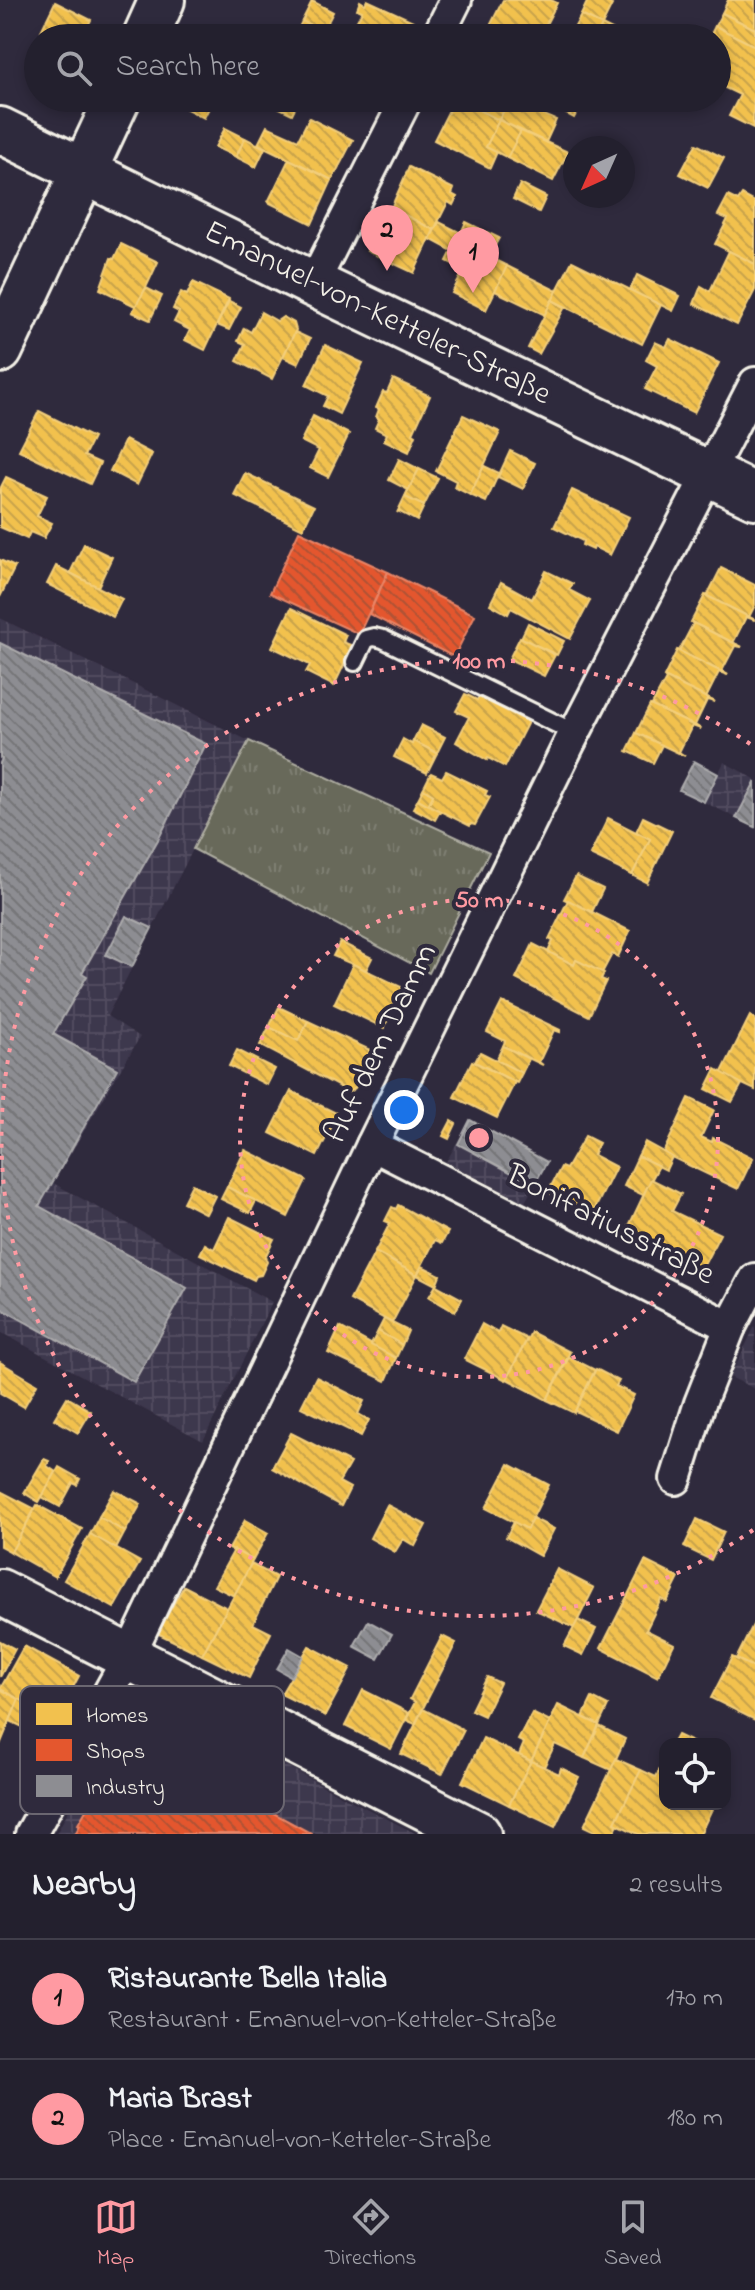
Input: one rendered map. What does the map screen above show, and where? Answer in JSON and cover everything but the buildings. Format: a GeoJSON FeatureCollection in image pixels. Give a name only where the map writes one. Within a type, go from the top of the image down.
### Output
{"type":"FeatureCollection","features":[{"type":"Feature","properties":{"kind":"main road"},"geometry":{"type":"LineString","coordinates":[[151,24],[162,0]]}},
{"type":"Feature","properties":{"kind":"main road"},"geometry":{"type":"LineString","coordinates":[[0,350],[112,112]]}},
{"type":"Feature","properties":{"kind":"main road","name":"Emanuel-von-Ketteler-Straße"},"geometry":{"type":"LineString","coordinates":[[0,130],[755,496]]}},
{"type":"Feature","properties":{"kind":"main road"},"geometry":{"type":"LineString","coordinates":[[0,1592],[184,1686]]}},
{"type":"Feature","properties":{"kind":"main road"},"geometry":{"type":"LineString","coordinates":[[284,1736],[478,1834]]}},
{"type":"Feature","properties":{"kind":"street"},"geometry":{"type":"LineString","coordinates":[[444,24],[456,0]]}},
{"type":"Feature","properties":{"kind":"street"},"geometry":{"type":"LineString","coordinates":[[313,284],[400,112]]}},
{"type":"Feature","properties":{"kind":"street","name":"Auf dem Damm"},"geometry":{"type":"LineString","coordinates":[[113,1686],[372,1145],[575,733],[755,383]]}},
{"type":"Feature","properties":{"kind":"street","name":"Bonifatiusstraße"},"geometry":{"type":"LineString","coordinates":[[372,1145],[730,1327]]}},
{"type":"Feature","properties":{"kind":"street","name":"Bonifatiusstraße"},"geometry":{"type":"LineString","coordinates":[[676,1479],[700,1403],[730,1327],[755,1279]]}},
{"type":"Feature","properties":{"kind":"street","name":"Auf dem Damm"},"geometry":{"type":"LineString","coordinates":[[31,1834],[42,1814]]}},
{"type":"Feature","properties":{"kind":"lane"},"geometry":{"type":"LineString","coordinates":[[355,662],[366,639],[383,639],[575,733]]}},
{"type":"Feature","properties":{"kind":"shaded area"},"geometry":{"type":"Polygon","coordinates":[[[0,618],[249,741],[107,1016],[140,1037],[53,1183],[272,1302],[203,1441],[0,1332],[0,618]]]}},
{"type":"Feature","properties":{"kind":"shaded area"},"geometry":{"type":"Polygon","coordinates":[[[694,761],[718,774],[724,762],[755,779],[755,827],[679,790],[694,761]]]}},
{"type":"Feature","properties":{"kind":"shaded area"},"geometry":{"type":"Polygon","coordinates":[[[470,1120],[547,1162],[525,1202],[446,1162],[470,1120]]]}},
{"type":"Feature","properties":{"kind":"shaded area"},"geometry":{"type":"Polygon","coordinates":[[[755,1326],[755,1389],[730,1377],[755,1326]]]}},
{"type":"Feature","properties":{"kind":"shaded area"},"geometry":{"type":"Polygon","coordinates":[[[284,1765],[417,1834],[56,1834],[67,1814],[284,1814],[284,1765]]]}},
{"type":"Feature","properties":{"kind":"green space"},"geometry":{"type":"Polygon","coordinates":[[[249,741],[489,852],[429,973],[193,849],[249,741]]]}},
{"type":"Feature","properties":{"kind":"place","name":"Maria Brast"},"geometry":{"type":"Point","coordinates":[387,271]}},
{"type":"Feature","properties":{"kind":"place","name":"Ristaurante Bella Italia"},"geometry":{"type":"Point","coordinates":[473,293]}}]}
